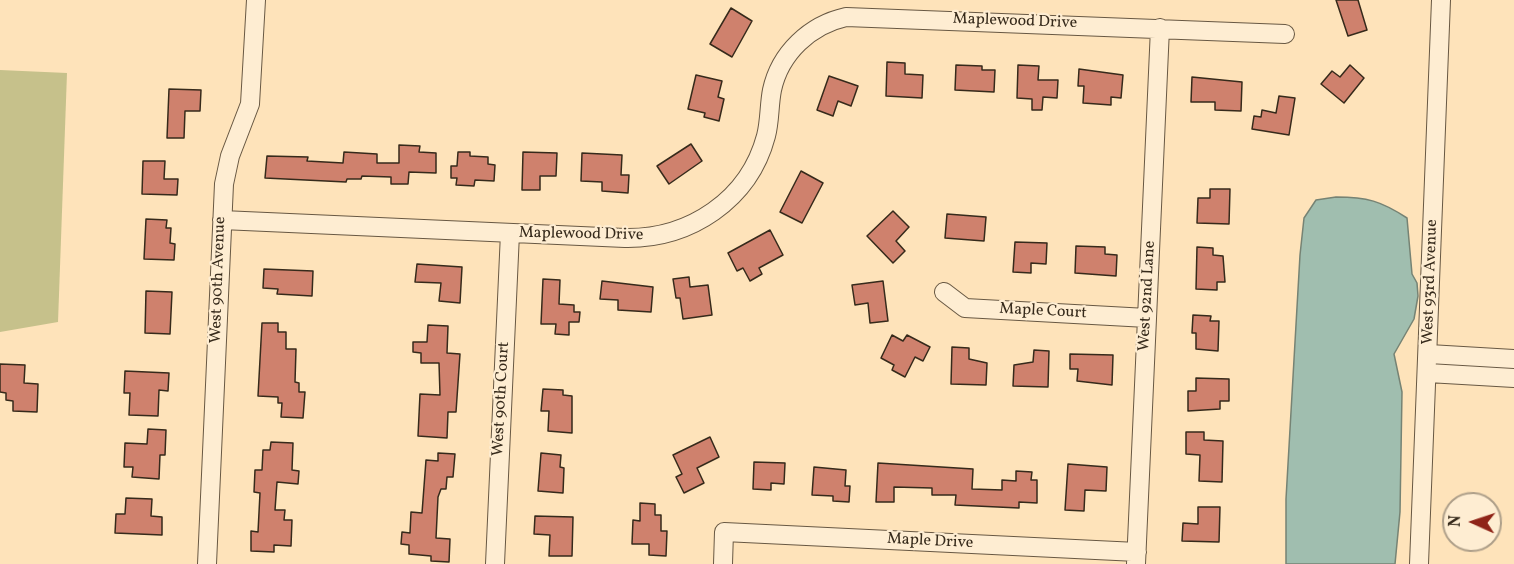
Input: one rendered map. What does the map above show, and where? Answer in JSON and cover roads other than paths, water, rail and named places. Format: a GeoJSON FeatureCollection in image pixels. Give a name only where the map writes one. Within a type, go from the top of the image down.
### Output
{"type":"FeatureCollection","features":[{"type":"Feature","properties":{"kind":"street","name":"West 90th Avenue"},"geometry":{"type":"LineString","coordinates":[[207,564],[226,169],[246,119],[252,90],[256,0]]}},
{"type":"Feature","properties":{"kind":"street","name":"West 93rd Avenue"},"geometry":{"type":"LineString","coordinates":[[1419,564],[1429,354],[1441,0]]}},
{"type":"Feature","properties":{"kind":"street","name":"Maplewood Drive"},"geometry":{"type":"LineString","coordinates":[[222,220],[651,237],[682,228],[708,216],[737,191],[755,164],[767,134],[774,82],[784,59],[812,31],[834,20],[858,16],[1285,34]]}},
{"type":"Feature","properties":{"kind":"street","name":"West 92nd Lane"},"geometry":{"type":"LineString","coordinates":[[1137,558],[1160,28]]}},
{"type":"Feature","properties":{"kind":"street","name":"West 90th Court"},"geometry":{"type":"LineString","coordinates":[[495,564],[510,233]]}},
{"type":"Feature","properties":{"kind":"street","name":"Maple Court"},"geometry":{"type":"LineString","coordinates":[[944,292],[966,308],[1147,318]]}},
{"type":"Feature","properties":{"kind":"street"},"geometry":{"type":"LineString","coordinates":[[1429,354],[1514,359]]}},
{"type":"Feature","properties":{"kind":"street"},"geometry":{"type":"LineString","coordinates":[[1428,373],[1514,378]]}},
{"type":"Feature","properties":{"kind":"street","name":"Maple Drive"},"geometry":{"type":"LineString","coordinates":[[723,564],[724,532],[1137,558]]}}]}
